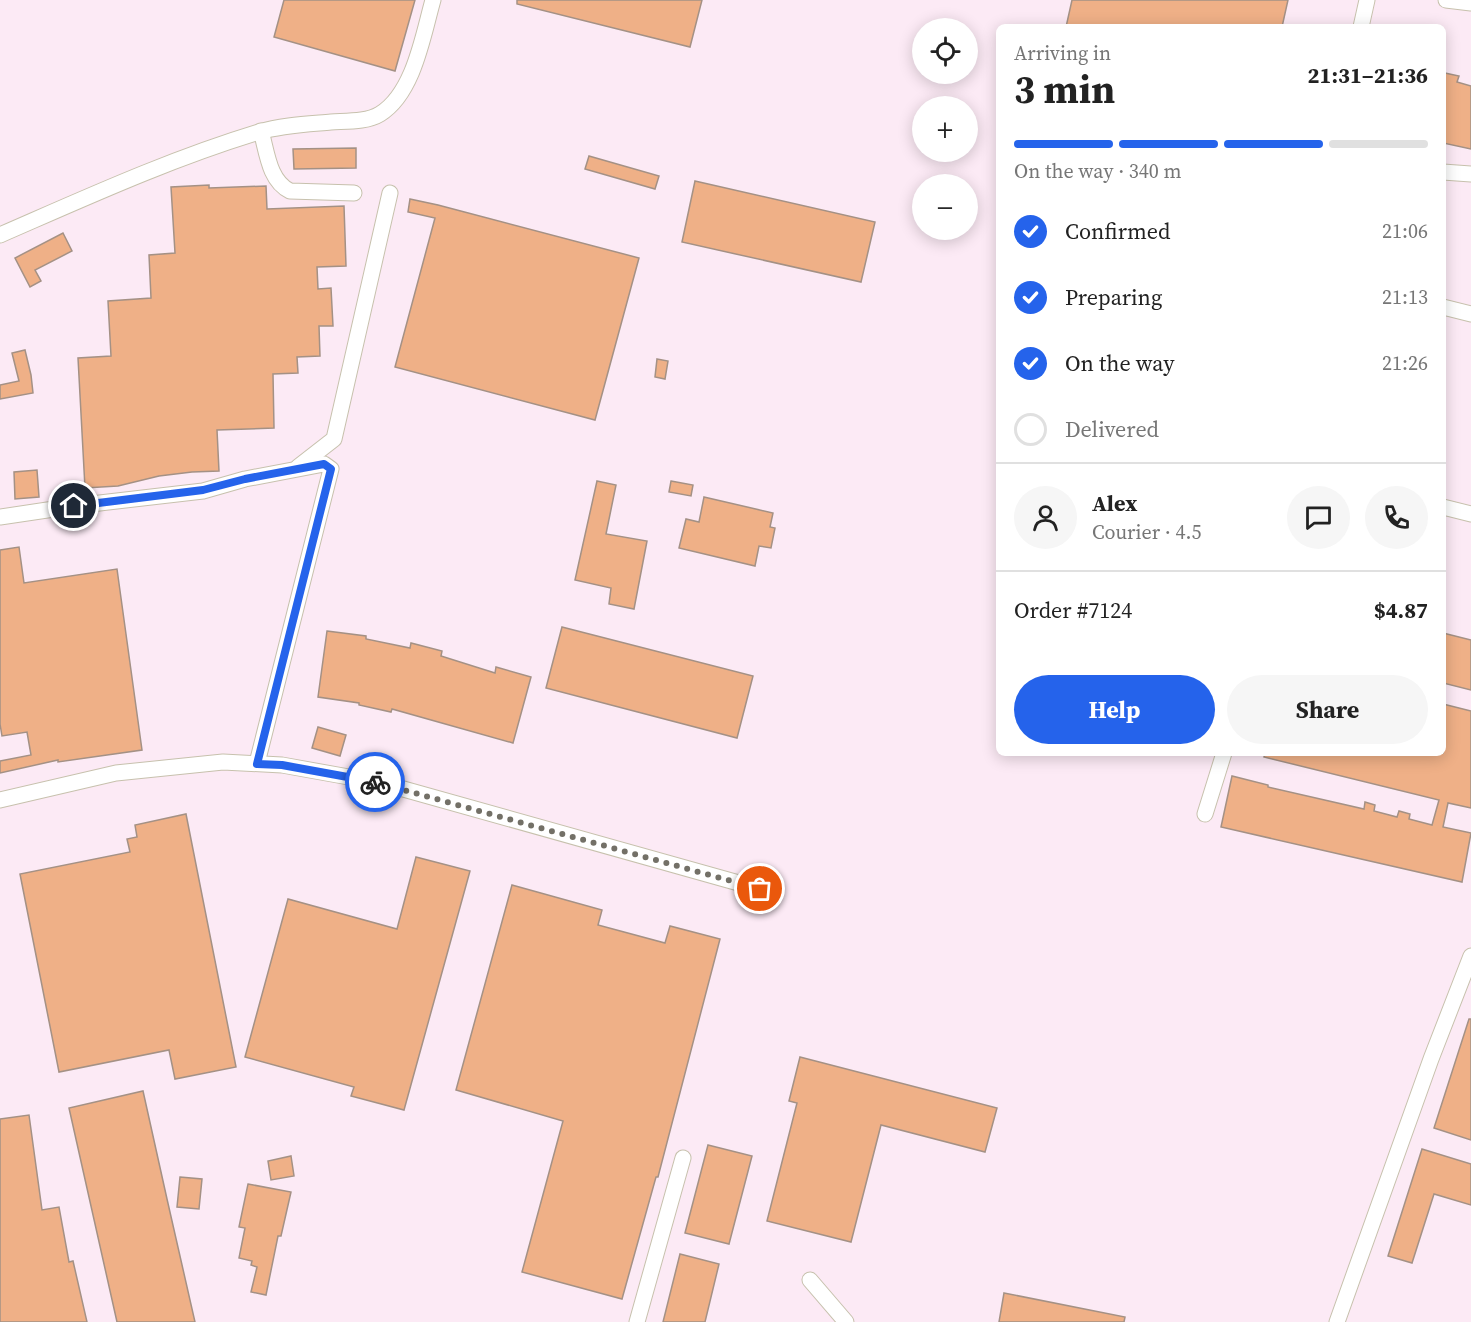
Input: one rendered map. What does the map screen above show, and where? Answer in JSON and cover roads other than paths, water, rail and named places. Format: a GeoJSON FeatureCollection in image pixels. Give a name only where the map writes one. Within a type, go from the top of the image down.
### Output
{"type":"FeatureCollection","features":[{"type":"Feature","properties":{"kind":"street"},"geometry":{"type":"LineString","coordinates":[[0,235],[134,177],[261,131],[305,124],[358,120],[379,115],[394,103],[404,87],[416,59],[433,0]]}},
{"type":"Feature","properties":{"kind":"street"},"geometry":{"type":"LineString","coordinates":[[1362,24],[1367,0]]}},
{"type":"Feature","properties":{"kind":"street"},"geometry":{"type":"LineString","coordinates":[[1446,0],[1471,3]]}},
{"type":"Feature","properties":{"kind":"street"},"geometry":{"type":"LineString","coordinates":[[261,131],[275,178],[282,187],[290,191],[354,194]]}},
{"type":"Feature","properties":{"kind":"street"},"geometry":{"type":"LineString","coordinates":[[1446,172],[1471,174]]}},
{"type":"Feature","properties":{"kind":"street"},"geometry":{"type":"LineString","coordinates":[[296,468],[334,440],[390,193]]}},
{"type":"Feature","properties":{"kind":"street"},"geometry":{"type":"LineString","coordinates":[[1446,308],[1471,314]]}},
{"type":"Feature","properties":{"kind":"street"},"geometry":{"type":"LineString","coordinates":[[0,517],[203,490],[296,468],[324,464],[331,469],[257,764]]}},
{"type":"Feature","properties":{"kind":"street"},"geometry":{"type":"LineString","coordinates":[[1446,508],[1471,514]]}},
{"type":"Feature","properties":{"kind":"street"},"geometry":{"type":"LineString","coordinates":[[1205,814],[1223,756]]}},
{"type":"Feature","properties":{"kind":"street"},"geometry":{"type":"LineString","coordinates":[[0,800],[116,773],[224,762],[282,765],[382,783],[760,889]]}},
{"type":"Feature","properties":{"kind":"street"},"geometry":{"type":"LineString","coordinates":[[1337,1322],[1431,1059],[1471,956]]}},
{"type":"Feature","properties":{"kind":"street"},"geometry":{"type":"LineString","coordinates":[[637,1322],[683,1158]]}},
{"type":"Feature","properties":{"kind":"street"},"geometry":{"type":"LineString","coordinates":[[810,1280],[846,1322]]}}]}
